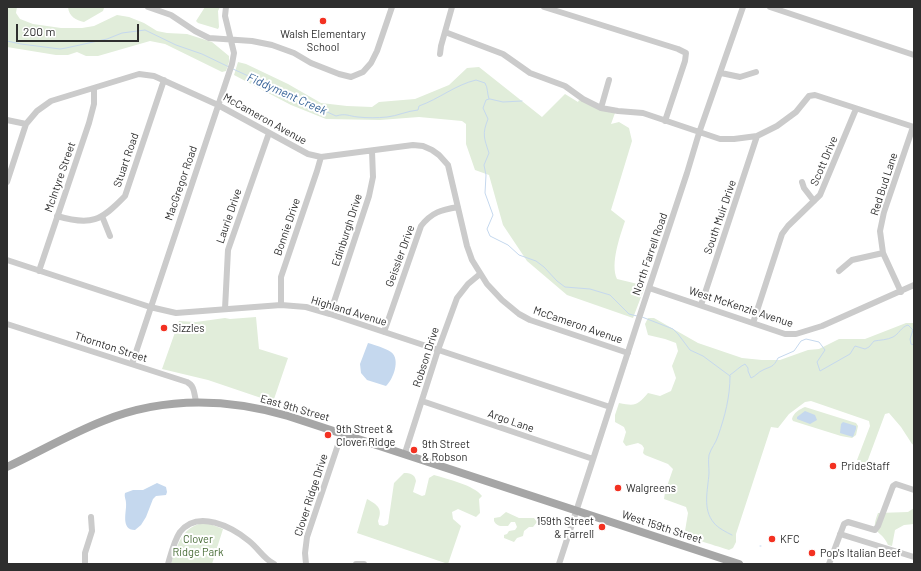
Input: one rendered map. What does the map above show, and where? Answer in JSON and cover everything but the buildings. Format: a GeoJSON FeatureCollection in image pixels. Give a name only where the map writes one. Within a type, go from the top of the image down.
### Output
{"type":"FeatureCollection","features":[{"type":"Feature","properties":{"kind":"main road","name":"East 9th Street"},"geometry":{"type":"LineString","coordinates":[[7,467],[65,438],[117,416],[164,405],[196,401],[224,402],[262,409],[342,433],[577,509]]}},
{"type":"Feature","properties":{"kind":"main road","name":"West 159th Street"},"geometry":{"type":"LineString","coordinates":[[577,509],[739,564]]}},
{"type":"Feature","properties":{"kind":"street"},"geometry":{"type":"LineString","coordinates":[[148,7],[171,15],[195,31],[209,38],[252,40],[294,53],[311,63],[351,77],[364,72],[371,63],[377,51],[392,7]]}},
{"type":"Feature","properties":{"kind":"street","name":"MacGregor Road"},"geometry":{"type":"LineString","coordinates":[[132,364],[150,306],[232,64],[234,53],[225,16],[226,7]]}},
{"type":"Feature","properties":{"kind":"street"},"geometry":{"type":"LineString","coordinates":[[440,54],[452,7]]}},
{"type":"Feature","properties":{"kind":"street"},"geometry":{"type":"LineString","coordinates":[[544,7],[678,49],[686,53],[685,61],[664,121]]}},
{"type":"Feature","properties":{"kind":"street","name":"North Farrell Road"},"geometry":{"type":"LineString","coordinates":[[560,564],[699,133],[743,7]]}},
{"type":"Feature","properties":{"kind":"street"},"geometry":{"type":"LineString","coordinates":[[770,7],[914,55]]}},
{"type":"Feature","properties":{"kind":"street"},"geometry":{"type":"LineString","coordinates":[[445,32],[504,54],[530,73],[565,86],[583,99],[601,108],[640,113],[699,133],[727,139],[742,139],[757,136],[777,126],[796,112],[809,96],[815,95],[914,127]]}},
{"type":"Feature","properties":{"kind":"street"},"geometry":{"type":"LineString","coordinates":[[721,73],[740,77],[756,72]]}},
{"type":"Feature","properties":{"kind":"street","name":"McCameron Avenue"},"geometry":{"type":"LineString","coordinates":[[7,182],[26,124],[37,111],[51,101],[139,74],[154,76],[218,104],[308,154],[320,156],[416,145],[428,148],[436,152],[448,165],[467,246],[472,260],[480,274],[493,291],[519,314],[530,320],[628,353]]}},
{"type":"Feature","properties":{"kind":"street","name":"Stuart Road"},"geometry":{"type":"LineString","coordinates":[[57,216],[72,220],[89,221],[102,216],[114,208],[125,196],[164,80]]}},
{"type":"Feature","properties":{"kind":"street"},"geometry":{"type":"LineString","coordinates":[[601,108],[609,80]]}},
{"type":"Feature","properties":{"kind":"street","name":"McIntyre Street"},"geometry":{"type":"LineString","coordinates":[[39,271],[89,123],[94,104],[94,88]]}},
{"type":"Feature","properties":{"kind":"street","name":"Scott Drive"},"geometry":{"type":"LineString","coordinates":[[753,323],[782,234],[788,226],[820,195],[856,109]]}},
{"type":"Feature","properties":{"kind":"street"},"geometry":{"type":"LineString","coordinates":[[7,120],[26,124]]}},
{"type":"Feature","properties":{"kind":"street","name":"Red Bud Lane"},"geometry":{"type":"LineString","coordinates":[[901,292],[883,253],[880,231],[884,212],[914,127]]}},
{"type":"Feature","properties":{"kind":"street","name":"Laurie Drive"},"geometry":{"type":"LineString","coordinates":[[225,309],[228,250],[269,133]]}},
{"type":"Feature","properties":{"kind":"street","name":"South Muir Drive"},"geometry":{"type":"LineString","coordinates":[[701,305],[757,136]]}},
{"type":"Feature","properties":{"kind":"street","name":"Edinburgh Drive"},"geometry":{"type":"LineString","coordinates":[[330,314],[369,196],[373,177],[372,151]]}},
{"type":"Feature","properties":{"kind":"street","name":"Bonnie Drive"},"geometry":{"type":"LineString","coordinates":[[281,305],[281,277],[317,171],[320,156]]}},
{"type":"Feature","properties":{"kind":"street"},"geometry":{"type":"LineString","coordinates":[[802,182],[804,188],[814,201]]}},
{"type":"Feature","properties":{"kind":"street","name":"Geissler Drive"},"geometry":{"type":"LineString","coordinates":[[384,332],[421,226],[427,218],[441,210],[458,207]]}},
{"type":"Feature","properties":{"kind":"street"},"geometry":{"type":"LineString","coordinates":[[102,216],[110,236]]}},
{"type":"Feature","properties":{"kind":"street"},"geometry":{"type":"LineString","coordinates":[[839,271],[852,260],[883,253]]}},
{"type":"Feature","properties":{"kind":"street","name":"Highland Avenue"},"geometry":{"type":"LineString","coordinates":[[7,260],[176,313],[281,305],[306,307],[610,407]]}},
{"type":"Feature","properties":{"kind":"street","name":"Robson Drive"},"geometry":{"type":"LineString","coordinates":[[405,454],[438,350],[457,298],[468,284],[480,274]]}},
{"type":"Feature","properties":{"kind":"street","name":"West McKenzie Avenue"},"geometry":{"type":"LineString","coordinates":[[649,288],[785,334],[796,334],[822,326],[914,285]]}},
{"type":"Feature","properties":{"kind":"street","name":"Thornton Street"},"geometry":{"type":"LineString","coordinates":[[7,324],[190,383],[193,388],[196,401]]}},
{"type":"Feature","properties":{"kind":"street","name":"Argo Lane"},"geometry":{"type":"LineString","coordinates":[[422,401],[593,459]]}},
{"type":"Feature","properties":{"kind":"street","name":"Clover Ridge Drive"},"geometry":{"type":"LineString","coordinates":[[306,564],[305,553],[307,536],[342,433]]}},
{"type":"Feature","properties":{"kind":"street"},"geometry":{"type":"LineString","coordinates":[[829,564],[844,524],[848,522],[875,530],[878,526],[893,486],[896,484],[914,490]]}},
{"type":"Feature","properties":{"kind":"street"},"geometry":{"type":"LineString","coordinates":[[84,564],[85,553],[92,531],[91,517]]}},
{"type":"Feature","properties":{"kind":"street"},"geometry":{"type":"LineString","coordinates":[[168,564],[181,532],[192,523],[200,521],[207,521],[230,528],[251,543],[261,555],[274,564]]}},
{"type":"Feature","properties":{"kind":"street"},"geometry":{"type":"LineString","coordinates":[[840,534],[914,557]]}},
{"type":"Feature","properties":{"kind":"street"},"geometry":{"type":"LineString","coordinates":[[356,564],[364,564]]}},
{"type":"Feature","properties":{"kind":"green space"},"geometry":{"type":"Polygon","coordinates":[[[7,7],[17,7],[16,13],[20,19],[33,24],[61,28],[82,28],[94,26],[117,15],[129,17],[144,23],[157,31],[187,34],[212,42],[229,56],[229,62],[226,71],[222,72],[165,44],[150,41],[98,56],[86,56],[77,52],[68,55],[56,55],[7,47],[7,7]]]}},
{"type":"Feature","properties":{"kind":"green space"},"geometry":{"type":"Polygon","coordinates":[[[68,7],[104,8],[103,11],[84,22],[73,18],[68,7]]]}},
{"type":"Feature","properties":{"kind":"green space"},"geometry":{"type":"Polygon","coordinates":[[[205,7],[220,7],[218,11],[218,29],[196,21],[205,7]]]}},
{"type":"Feature","properties":{"kind":"green space"},"geometry":{"type":"Polygon","coordinates":[[[238,62],[246,64],[288,84],[321,103],[372,107],[379,102],[415,99],[449,85],[467,68],[479,67],[542,117],[565,94],[578,102],[579,100],[615,113],[611,124],[619,122],[629,128],[632,141],[611,210],[625,221],[618,242],[615,258],[615,273],[617,279],[642,285],[644,289],[633,318],[567,295],[527,261],[503,225],[489,175],[475,170],[466,144],[466,124],[462,121],[419,117],[380,120],[326,119],[291,105],[234,75],[238,62]]]}},
{"type":"Feature","properties":{"kind":"green space"},"geometry":{"type":"Polygon","coordinates":[[[256,317],[259,349],[288,358],[273,402],[208,380],[162,369],[179,321],[196,322],[225,318],[256,317]]]}},
{"type":"Feature","properties":{"kind":"green space"},"geometry":{"type":"Polygon","coordinates":[[[648,318],[654,318],[698,343],[742,358],[762,360],[780,360],[808,350],[819,349],[839,339],[865,339],[906,323],[914,323],[914,445],[889,413],[885,414],[866,465],[861,465],[857,460],[870,426],[869,421],[811,401],[805,402],[789,414],[778,428],[771,427],[736,534],[736,542],[733,548],[729,550],[693,537],[685,531],[688,513],[686,507],[664,499],[673,469],[668,464],[645,455],[643,453],[644,448],[638,443],[626,446],[623,442],[626,432],[624,427],[615,422],[615,415],[619,403],[632,405],[638,403],[648,393],[660,396],[671,391],[676,378],[672,366],[678,351],[676,343],[648,335],[645,324],[648,318]]]}},
{"type":"Feature","properties":{"kind":"green space"},"geometry":{"type":"Polygon","coordinates":[[[805,407],[856,423],[858,426],[856,435],[852,438],[841,436],[793,421],[792,419],[795,413],[805,407]]]}},
{"type":"Feature","properties":{"kind":"green space"},"geometry":{"type":"Polygon","coordinates":[[[404,473],[415,477],[416,481],[413,492],[422,496],[425,495],[429,478],[434,475],[467,486],[482,496],[479,499],[480,513],[476,517],[458,509],[452,512],[453,519],[461,526],[448,564],[357,533],[367,499],[377,505],[380,510],[378,521],[379,525],[384,526],[388,524],[394,483],[404,473]]]}},
{"type":"Feature","properties":{"kind":"green space"},"geometry":{"type":"Polygon","coordinates":[[[914,508],[914,524],[904,525],[895,530],[892,546],[888,545],[875,529],[878,513],[908,512],[914,508]]]}},
{"type":"Feature","properties":{"kind":"green space"},"geometry":{"type":"Polygon","coordinates":[[[506,512],[519,518],[534,518],[537,522],[533,527],[529,527],[524,531],[523,536],[517,538],[514,542],[504,538],[504,535],[509,531],[515,530],[517,527],[515,522],[511,522],[508,526],[502,526],[498,525],[494,521],[494,518],[500,517],[506,512]]]}},
{"type":"Feature","properties":{"kind":"green space","name":"Clover Ridge Park"},"geometry":{"type":"Polygon","coordinates":[[[199,524],[210,524],[223,529],[212,564],[171,564],[177,546],[183,535],[199,524]]]}},
{"type":"Feature","properties":{"kind":"water"},"geometry":{"type":"Polygon","coordinates":[[[368,343],[386,349],[394,355],[396,364],[395,369],[389,383],[386,386],[367,380],[361,373],[360,364],[368,343]]]}},
{"type":"Feature","properties":{"kind":"water"},"geometry":{"type":"Polygon","coordinates":[[[805,411],[815,415],[817,420],[810,424],[797,419],[797,417],[805,411]]]}},
{"type":"Feature","properties":{"kind":"water"},"geometry":{"type":"Polygon","coordinates":[[[843,422],[856,426],[853,437],[840,433],[841,424],[843,422]]]}},
{"type":"Feature","properties":{"kind":"water"},"geometry":{"type":"Polygon","coordinates":[[[157,483],[166,487],[166,495],[156,496],[153,499],[141,525],[135,530],[130,529],[127,527],[125,520],[125,493],[133,490],[143,490],[157,483]]]}},
{"type":"Feature","properties":{"kind":"waterway","name":"Fiddyment Creek"},"geometry":{"type":"LineString","coordinates":[[7,41],[60,49],[107,39],[122,33],[145,30],[176,45],[202,54],[229,67]]}},
{"type":"Feature","properties":{"kind":"waterway","name":"Fiddyment Creek"},"geometry":{"type":"LineString","coordinates":[[233,69],[336,116],[345,115],[372,118],[391,116],[418,110],[419,106],[461,85],[476,80],[485,83],[489,99]]}},
{"type":"Feature","properties":{"kind":"waterway","name":"Fiddyment Creek"},"geometry":{"type":"LineString","coordinates":[[489,99],[486,100],[483,108],[488,119],[484,136],[489,153],[484,165],[486,175],[485,193],[493,215],[487,229],[490,236],[508,245],[519,255],[536,261],[565,287],[590,289],[610,295],[629,314],[637,316]]}},
{"type":"Feature","properties":{"kind":"waterway"},"geometry":{"type":"LineString","coordinates":[[490,99],[503,102],[522,101]]}},
{"type":"Feature","properties":{"kind":"waterway","name":"Fiddyment Creek"},"geometry":{"type":"LineString","coordinates":[[642,317],[673,329],[690,350],[703,356],[730,376]]}},
{"type":"Feature","properties":{"kind":"waterway","name":"Fiddyment Creek"},"geometry":{"type":"LineString","coordinates":[[730,375],[745,364],[751,378],[773,365],[778,358],[794,351],[801,341],[806,339],[819,342],[825,350],[817,362],[820,371],[850,354],[855,346],[865,349],[874,341],[893,337],[908,325],[913,330],[910,339],[911,344],[914,345]]}},
{"type":"Feature","properties":{"kind":"waterway"},"geometry":{"type":"LineString","coordinates":[[730,376],[725,414],[717,439],[709,455],[707,506],[710,518],[714,523],[732,535]]}},
{"type":"Feature","properties":{"kind":"place","name":"Walsh Elementary School"},"geometry":{"type":"Point","coordinates":[323,21]}},
{"type":"Feature","properties":{"kind":"place","name":"Sizzles"},"geometry":{"type":"Point","coordinates":[164,328]}},
{"type":"Feature","properties":{"kind":"place","name":"9th Street & Clover Ridge"},"geometry":{"type":"Point","coordinates":[328,435]}},
{"type":"Feature","properties":{"kind":"place","name":"9th Street & Robson"},"geometry":{"type":"Point","coordinates":[414,450]}},
{"type":"Feature","properties":{"kind":"place","name":"PrideStaff"},"geometry":{"type":"Point","coordinates":[833,466]}},
{"type":"Feature","properties":{"kind":"place","name":"Walgreens"},"geometry":{"type":"Point","coordinates":[618,488]}},
{"type":"Feature","properties":{"kind":"place","name":"159th Street & Farrell"},"geometry":{"type":"Point","coordinates":[602,527]}},
{"type":"Feature","properties":{"kind":"place","name":"KFC"},"geometry":{"type":"Point","coordinates":[772,539]}},
{"type":"Feature","properties":{"kind":"place","name":"Pop's Italian Beef"},"geometry":{"type":"Point","coordinates":[812,553]}}]}
